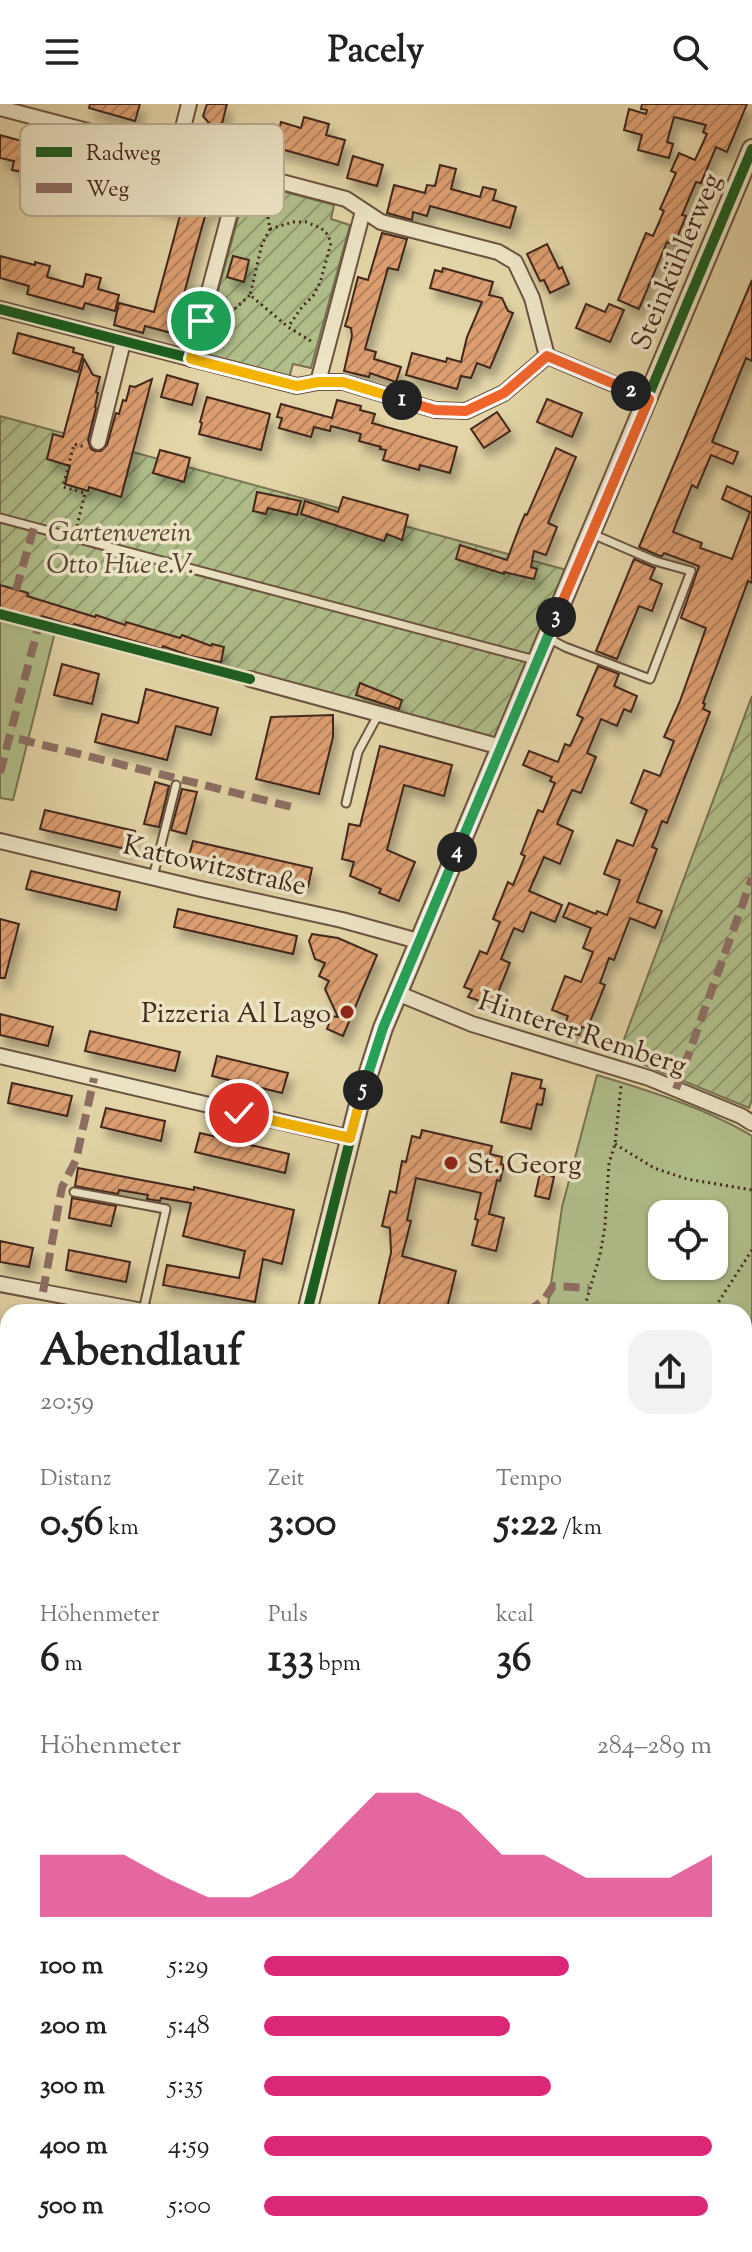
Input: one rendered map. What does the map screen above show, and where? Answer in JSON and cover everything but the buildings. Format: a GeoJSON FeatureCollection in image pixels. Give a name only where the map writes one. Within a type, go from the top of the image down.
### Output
{"type":"FeatureCollection","features":[{"type":"Feature","properties":{"kind":"street"},"geometry":{"type":"LineString","coordinates":[[184,124],[189,104]]}},
{"type":"Feature","properties":{"kind":"street"},"geometry":{"type":"LineString","coordinates":[[0,108],[60,124]]}},
{"type":"Feature","properties":{"kind":"street","name":"Steinkühlerweg"},"geometry":{"type":"LineString","coordinates":[[309,1304],[372,1060],[397,993],[752,149]]}},
{"type":"Feature","properties":{"kind":"street"},"geometry":{"type":"LineString","coordinates":[[284,182],[346,199],[381,222],[498,252],[515,262],[532,298],[547,356]]}},
{"type":"Feature","properties":{"kind":"street"},"geometry":{"type":"LineString","coordinates":[[318,382],[363,211]]}},
{"type":"Feature","properties":{"kind":"street"},"geometry":{"type":"LineString","coordinates":[[191,359],[229,216]]}},
{"type":"Feature","properties":{"kind":"street"},"geometry":{"type":"LineString","coordinates":[[0,309],[297,386],[343,382],[435,410],[466,411],[504,393],[547,356]]}},
{"type":"Feature","properties":{"kind":"street"},"geometry":{"type":"LineString","coordinates":[[98,442],[123,342]]}},
{"type":"Feature","properties":{"kind":"street"},"geometry":{"type":"LineString","coordinates":[[547,356],[649,399]]}},
{"type":"Feature","properties":{"kind":"street"},"geometry":{"type":"LineString","coordinates":[[250,679],[501,747]]}},
{"type":"Feature","properties":{"kind":"street","name":"Kattowitzstraße"},"geometry":{"type":"LineString","coordinates":[[0,841],[354,923],[418,941]]}},
{"type":"Feature","properties":{"kind":"street","name":"Hinterer Remberg"},"geometry":{"type":"LineString","coordinates":[[397,993],[472,1024],[676,1089],[752,1123]]}},
{"type":"Feature","properties":{"kind":"street"},"geometry":{"type":"LineString","coordinates":[[0,1056],[350,1138]]}},
{"type":"Feature","properties":{"kind":"street"},"geometry":{"type":"LineString","coordinates":[[0,1284],[104,1304]]}},
{"type":"Feature","properties":{"kind":"lane"},"geometry":{"type":"LineString","coordinates":[[0,518],[538,660]]}},
{"type":"Feature","properties":{"kind":"lane"},"geometry":{"type":"LineString","coordinates":[[548,638],[650,679],[691,571],[655,561],[590,533]]}},
{"type":"Feature","properties":{"kind":"lane"},"geometry":{"type":"LineString","coordinates":[[346,803],[358,752],[379,713]]}},
{"type":"Feature","properties":{"kind":"lane"},"geometry":{"type":"LineString","coordinates":[[153,877],[176,785]]}},
{"type":"Feature","properties":{"kind":"lane"},"geometry":{"type":"LineString","coordinates":[[74,1192],[166,1209],[148,1304]]}},
{"type":"Feature","properties":{"kind":"path"},"geometry":{"type":"LineString","coordinates":[[201,321],[216,325],[250,295],[262,244],[270,229],[268,216]]}},
{"type":"Feature","properties":{"kind":"path"},"geometry":{"type":"LineString","coordinates":[[270,229],[293,222],[306,222],[321,228],[331,243],[320,283],[288,327]]}},
{"type":"Feature","properties":{"kind":"path"},"geometry":{"type":"LineString","coordinates":[[250,295],[288,327],[327,349]]}},
{"type":"Feature","properties":{"kind":"path"},"geometry":{"type":"LineString","coordinates":[[74,537],[85,493],[63,487],[74,444],[96,450],[98,442]]}},
{"type":"Feature","properties":{"kind":"path"},"geometry":{"type":"LineString","coordinates":[[585,1304],[602,1240],[609,1163],[615,1144],[623,1070]]}},
{"type":"Feature","properties":{"kind":"path"},"geometry":{"type":"LineString","coordinates":[[615,1144],[654,1168],[687,1179],[752,1190]]}},
{"type":"Feature","properties":{"kind":"path"},"geometry":{"type":"LineString","coordinates":[[717,1304],[752,1250]]}},
{"type":"Feature","properties":{"kind":"green space"},"geometry":{"type":"Polygon","coordinates":[[[284,192],[334,205],[331,219],[350,225],[311,368],[293,364],[289,378],[201,353],[239,216],[284,216],[284,192]]]}},
{"type":"Feature","properties":{"kind":"green space","name":"Gartenverein Otto Hue e.V."},"geometry":{"type":"Polygon","coordinates":[[[0,416],[574,572],[501,747],[0,614],[0,416]]]}},
{"type":"Feature","properties":{"kind":"green space"},"geometry":{"type":"Polygon","coordinates":[[[0,614],[56,628],[13,800],[0,798],[0,614]]]}},
{"type":"Feature","properties":{"kind":"green space"},"geometry":{"type":"Polygon","coordinates":[[[752,696],[752,1099],[749,1108],[635,1061],[620,1050],[752,696]]]}},
{"type":"Feature","properties":{"kind":"green space"},"geometry":{"type":"Polygon","coordinates":[[[597,1075],[697,1109],[752,1136],[752,1304],[548,1304],[562,1207],[597,1075]]]}},
{"type":"Feature","properties":{"kind":"marked path"},"geometry":{"type":"LineString","coordinates":[[16,590],[34,527]]}},
{"type":"Feature","properties":{"kind":"marked path"},"geometry":{"type":"LineString","coordinates":[[0,773],[39,624]]}},
{"type":"Feature","properties":{"kind":"marked path"},"geometry":{"type":"LineString","coordinates":[[19,739],[296,808]]}},
{"type":"Feature","properties":{"kind":"marked path"},"geometry":{"type":"LineString","coordinates":[[676,1089],[752,878]]}},
{"type":"Feature","properties":{"kind":"marked path"},"geometry":{"type":"LineString","coordinates":[[43,1292],[62,1187],[76,1160],[94,1078]]}},
{"type":"Feature","properties":{"kind":"marked path"},"geometry":{"type":"LineString","coordinates":[[538,1304],[553,1286],[589,1288]]}},
{"type":"Feature","properties":{"kind":"cycle path"},"geometry":{"type":"LineString","coordinates":[[309,1304],[360,1100],[383,1028],[752,149]]}},
{"type":"Feature","properties":{"kind":"cycle path"},"geometry":{"type":"LineString","coordinates":[[0,309],[297,386],[343,382],[435,410],[466,411],[504,393],[547,356],[649,399]]}},
{"type":"Feature","properties":{"kind":"cycle path"},"geometry":{"type":"LineString","coordinates":[[0,614],[250,679]]}},
{"type":"Feature","properties":{"kind":"place","name":"Pizzeria Al Lago"},"geometry":{"type":"Point","coordinates":[347,1012]}},
{"type":"Feature","properties":{"kind":"place","name":"St. Georg"},"geometry":{"type":"Point","coordinates":[451,1163]}},
{"type":"Feature","properties":{"kind":"route"},"geometry":{"type":"LineString","coordinates":[[201,321],[191,359],[297,386],[343,382],[435,410],[466,411],[504,393],[547,356],[649,399],[418,941],[372,1060],[350,1138],[239,1113]]}}]}
